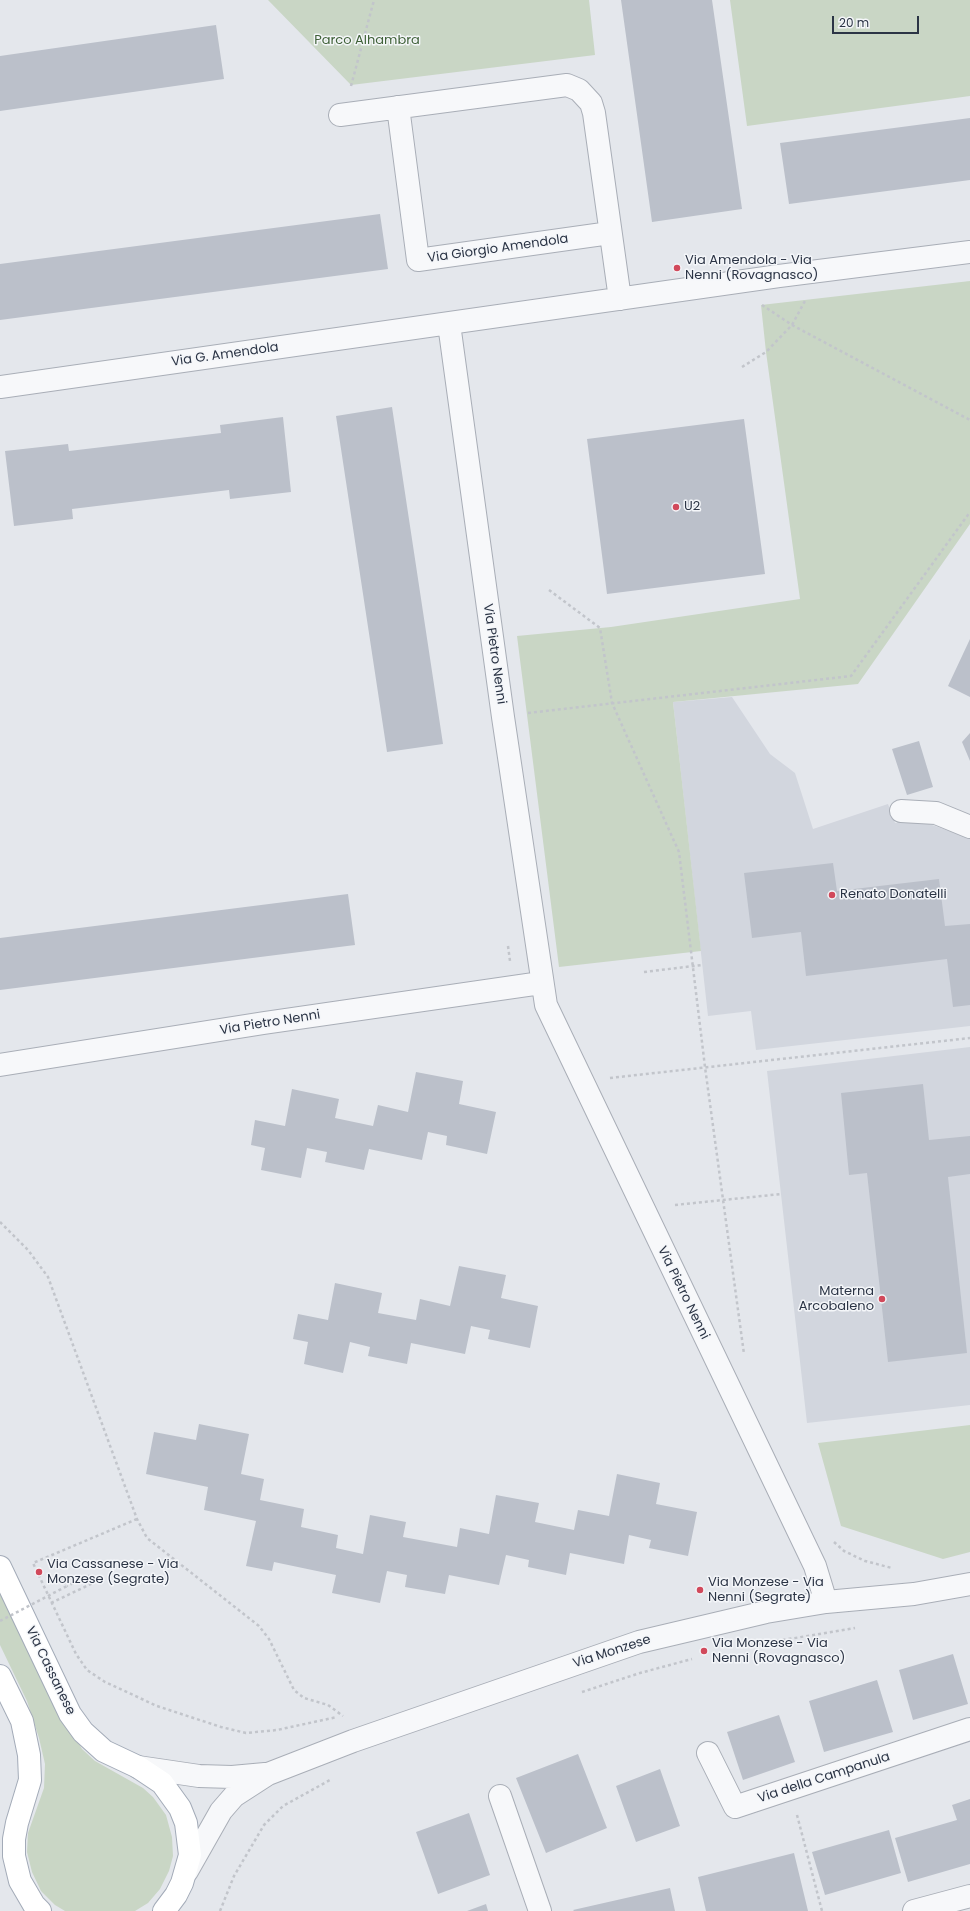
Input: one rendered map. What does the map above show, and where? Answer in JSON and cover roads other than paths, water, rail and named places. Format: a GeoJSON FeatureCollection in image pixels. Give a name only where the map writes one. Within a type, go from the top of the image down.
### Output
{"type":"FeatureCollection","features":[{"type":"Feature","properties":{"kind":"main road","name":"Via Cassanese"},"geometry":{"type":"LineString","coordinates":[[0,1567],[70,1714],[83,1732],[104,1751],[138,1767],[162,1783],[180,1808],[186,1823],[190,1855],[187,1871],[176,1895],[166,1910]]}},
{"type":"Feature","properties":{"kind":"main road"},"geometry":{"type":"LineString","coordinates":[[0,1676],[22,1721],[29,1755],[30,1780],[17,1823],[14,1839],[14,1856],[20,1881],[34,1905],[40,1911]]}},
{"type":"Feature","properties":{"kind":"street"},"geometry":{"type":"LineString","coordinates":[[348,114],[567,85],[579,90],[591,103],[594,113],[620,299]]}},
{"type":"Feature","properties":{"kind":"street","name":"Via Giorgio Amendola"},"geometry":{"type":"LineString","coordinates":[[398,107],[418,260],[610,233]]}},
{"type":"Feature","properties":{"kind":"street"},"geometry":{"type":"LineString","coordinates":[[449,324],[801,273],[970,252]]}},
{"type":"Feature","properties":{"kind":"street","name":"Via G. Amendola"},"geometry":{"type":"LineString","coordinates":[[0,387],[449,324]]}},
{"type":"Feature","properties":{"kind":"street","name":"Via Pietro Nenni"},"geometry":{"type":"LineString","coordinates":[[449,324],[541,983],[548,1011],[815,1566],[826,1602]]}},
{"type":"Feature","properties":{"kind":"street"},"geometry":{"type":"LineString","coordinates":[[901,811],[936,813],[970,826]]}},
{"type":"Feature","properties":{"kind":"street","name":"Via Pietro Nenni"},"geometry":{"type":"LineString","coordinates":[[0,1065],[272,1022],[541,983]]}},
{"type":"Feature","properties":{"kind":"street","name":"Via Monzese"},"geometry":{"type":"LineString","coordinates":[[268,1774],[353,1741],[639,1642],[766,1612],[826,1602],[877,1599],[970,1584]]}},
{"type":"Feature","properties":{"kind":"street","name":"Via della Campanula"},"geometry":{"type":"LineString","coordinates":[[708,1753],[735,1807],[970,1729]]}},
{"type":"Feature","properties":{"kind":"street"},"geometry":{"type":"LineString","coordinates":[[138,1767],[199,1776],[232,1777],[268,1774]]}},
{"type":"Feature","properties":{"kind":"street"},"geometry":{"type":"LineString","coordinates":[[187,1871],[221,1811],[234,1796],[268,1774]]}},
{"type":"Feature","properties":{"kind":"street"},"geometry":{"type":"LineString","coordinates":[[500,1796],[540,1911]]}},
{"type":"Feature","properties":{"kind":"street"},"geometry":{"type":"LineString","coordinates":[[914,1911],[970,1896]]}},
{"type":"Feature","properties":{"kind":"place","name":"Via Amendola - Via Nenni (Rovagnasco)"},"geometry":{"type":"Point","coordinates":[677,268]}},
{"type":"Feature","properties":{"kind":"place","name":"U2"},"geometry":{"type":"Point","coordinates":[676,507]}},
{"type":"Feature","properties":{"kind":"place","name":"Renato Donatelli"},"geometry":{"type":"Point","coordinates":[832,895]}},
{"type":"Feature","properties":{"kind":"place","name":"Materna Arcobaleno"},"geometry":{"type":"Point","coordinates":[882,1299]}},
{"type":"Feature","properties":{"kind":"place","name":"Via Cassanese - Via Monzese (Segrate)"},"geometry":{"type":"Point","coordinates":[39,1572]}},
{"type":"Feature","properties":{"kind":"place","name":"Via Monzese - Via Nenni (Segrate)"},"geometry":{"type":"Point","coordinates":[700,1590]}},
{"type":"Feature","properties":{"kind":"place","name":"Via Monzese - Via Nenni (Rovagnasco)"},"geometry":{"type":"Point","coordinates":[704,1651]}},
{"type":"Feature","properties":{"kind":"park label","name":"Parco Alhambra"},"geometry":{"type":"Point","coordinates":[367,41]}}]}
